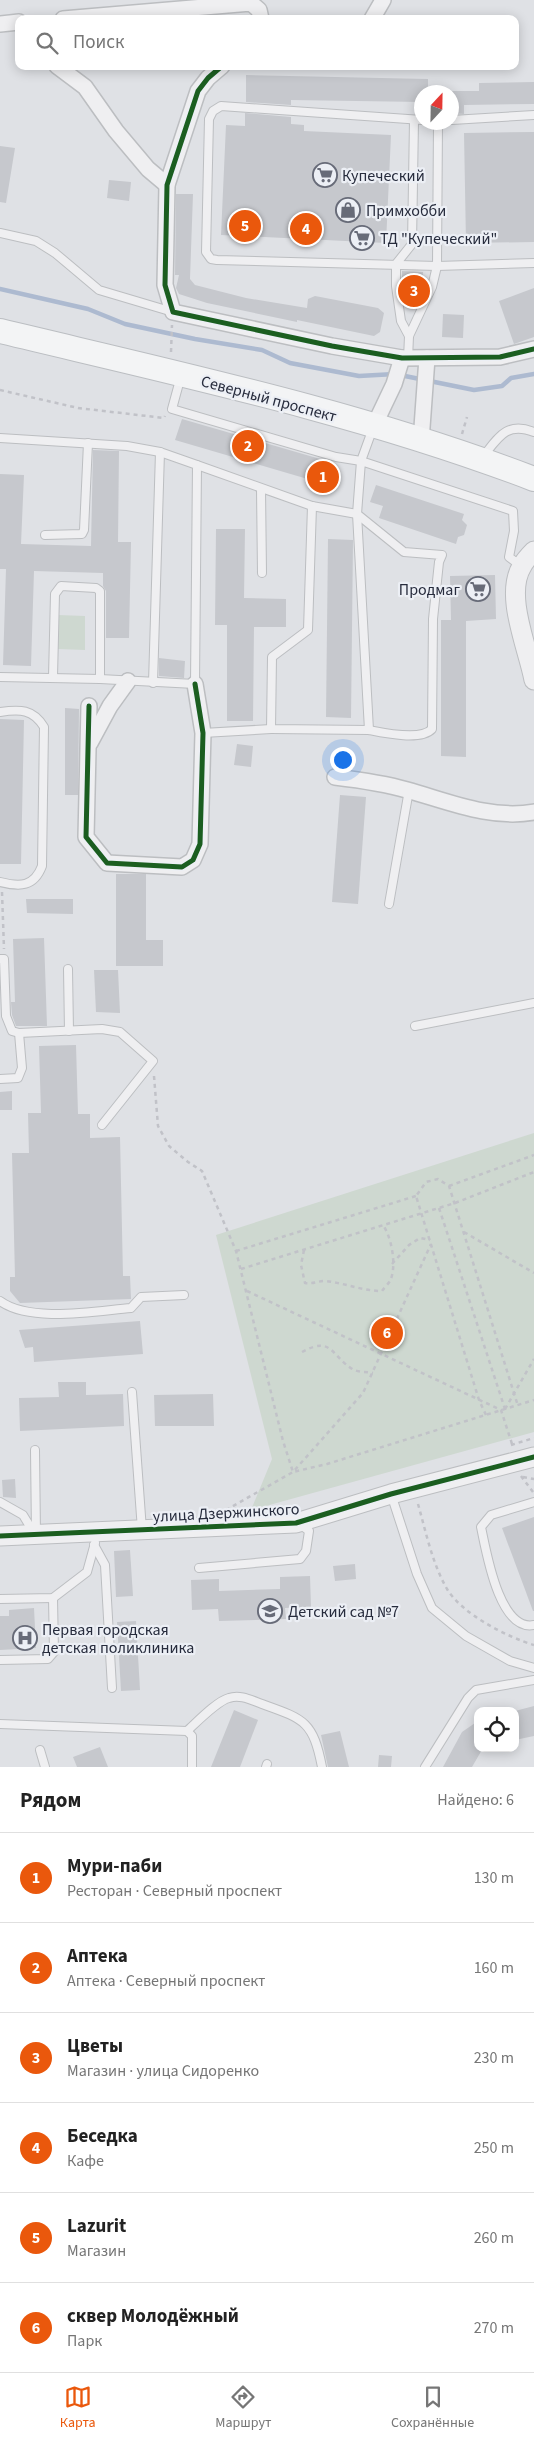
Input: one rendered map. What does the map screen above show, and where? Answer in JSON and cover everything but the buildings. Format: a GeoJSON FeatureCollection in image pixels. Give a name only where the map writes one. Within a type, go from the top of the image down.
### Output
{"type":"FeatureCollection","features":[{"type":"Feature","properties":{"kind":"main road","name":"Северный проспект"},"geometry":{"type":"LineString","coordinates":[[0,331],[182,374],[374,426],[534,479]]}},
{"type":"Feature","properties":{"kind":"street"},"geometry":{"type":"LineString","coordinates":[[374,15],[383,0]]}},
{"type":"Feature","properties":{"kind":"street"},"geometry":{"type":"LineString","coordinates":[[110,15],[251,3],[259,10],[260,15]]}},
{"type":"Feature","properties":{"kind":"street"},"geometry":{"type":"LineString","coordinates":[[0,24],[15,22]]}},
{"type":"Feature","properties":{"kind":"street"},"geometry":{"type":"LineString","coordinates":[[62,70],[85,87],[116,131],[148,169],[167,185]]}},
{"type":"Feature","properties":{"kind":"street"},"geometry":{"type":"LineString","coordinates":[[217,70],[198,91],[167,185],[165,285],[173,316],[332,346],[402,362],[427,358],[500,357],[534,349]]}},
{"type":"Feature","properties":{"kind":"street"},"geometry":{"type":"LineString","coordinates":[[421,441],[423,392],[427,358]]}},
{"type":"Feature","properties":{"kind":"street"},"geometry":{"type":"LineString","coordinates":[[374,426],[402,362]]}},
{"type":"Feature","properties":{"kind":"street"},"geometry":{"type":"LineString","coordinates":[[534,551],[521,566],[515,585],[516,610],[529,653],[534,680]]}},
{"type":"Feature","properties":{"kind":"street"},"geometry":{"type":"LineString","coordinates":[[88,746],[110,706],[128,681]]}},
{"type":"Feature","properties":{"kind":"street"},"geometry":{"type":"LineString","coordinates":[[89,706],[88,796],[85,803],[86,837],[107,863],[182,867],[194,860],[200,844],[203,733],[195,684]]}},
{"type":"Feature","properties":{"kind":"street"},"geometry":{"type":"LineString","coordinates":[[335,777],[372,781],[409,790],[445,803],[521,814],[534,812]]}},
{"type":"Feature","properties":{"kind":"street","name":"улица Дзержинского"},"geometry":{"type":"LineString","coordinates":[[0,1536],[36,1535],[96,1539],[142,1530],[261,1526],[299,1522],[391,1494],[534,1457]]}},
{"type":"Feature","properties":{"kind":"lane"},"geometry":{"type":"LineString","coordinates":[[414,120],[221,106],[213,111],[209,119],[206,252],[211,259],[437,266],[534,263]]}},
{"type":"Feature","properties":{"kind":"lane"},"geometry":{"type":"LineString","coordinates":[[459,120],[534,115]]}},
{"type":"Feature","properties":{"kind":"lane"},"geometry":{"type":"LineString","coordinates":[[409,336],[401,321],[396,286],[396,264],[412,244],[418,130]]}},
{"type":"Feature","properties":{"kind":"lane"},"geometry":{"type":"LineString","coordinates":[[402,362],[409,336],[432,287],[437,266],[438,130]]}},
{"type":"Feature","properties":{"kind":"lane"},"geometry":{"type":"LineString","coordinates":[[0,233],[36,241],[55,253],[99,290],[173,316]]}},
{"type":"Feature","properties":{"kind":"lane"},"geometry":{"type":"LineString","coordinates":[[182,374],[172,410],[336,457],[361,461],[513,511],[514,531],[509,557],[521,566]]}},
{"type":"Feature","properties":{"kind":"lane"},"geometry":{"type":"LineString","coordinates":[[369,730],[357,514],[361,461],[374,426]]}},
{"type":"Feature","properties":{"kind":"lane"},"geometry":{"type":"LineString","coordinates":[[481,460],[498,437],[506,431],[514,428],[534,432]]}},
{"type":"Feature","properties":{"kind":"lane"},"geometry":{"type":"LineString","coordinates":[[0,438],[88,443],[160,452],[312,506],[357,514],[404,552],[442,555],[439,562],[433,619],[432,729],[423,735],[392,734],[369,730],[271,729],[203,733]]}},
{"type":"Feature","properties":{"kind":"lane"},"geometry":{"type":"LineString","coordinates":[[45,535],[74,536],[82,534],[84,530],[88,443]]}},
{"type":"Feature","properties":{"kind":"lane"},"geometry":{"type":"LineString","coordinates":[[153,683],[160,452]]}},
{"type":"Feature","properties":{"kind":"lane"},"geometry":{"type":"LineString","coordinates":[[0,677],[100,679],[195,684],[197,465]]}},
{"type":"Feature","properties":{"kind":"lane"},"geometry":{"type":"LineString","coordinates":[[261,489],[262,573]]}},
{"type":"Feature","properties":{"kind":"lane"},"geometry":{"type":"LineString","coordinates":[[271,729],[272,657],[308,630],[312,506]]}},
{"type":"Feature","properties":{"kind":"lane"},"geometry":{"type":"LineString","coordinates":[[53,678],[55,594],[60,586],[96,588],[100,591],[100,679]]}},
{"type":"Feature","properties":{"kind":"lane"},"geometry":{"type":"LineString","coordinates":[[0,712],[27,712],[37,717],[44,727],[42,866],[38,877],[26,884],[1,883]]}},
{"type":"Feature","properties":{"kind":"lane"},"geometry":{"type":"LineString","coordinates":[[389,904],[409,790]]}},
{"type":"Feature","properties":{"kind":"lane"},"geometry":{"type":"LineString","coordinates":[[2,959],[3,1016],[12,1031],[19,1033],[102,1029],[120,1032],[153,1061],[102,1125]]}},
{"type":"Feature","properties":{"kind":"lane"},"geometry":{"type":"LineString","coordinates":[[68,969],[69,1031]]}},
{"type":"Feature","properties":{"kind":"lane"},"geometry":{"type":"LineString","coordinates":[[415,1026],[534,1003]]}},
{"type":"Feature","properties":{"kind":"lane"},"geometry":{"type":"LineString","coordinates":[[0,1079],[18,1078],[22,1068],[19,1033]]}},
{"type":"Feature","properties":{"kind":"lane"},"geometry":{"type":"LineString","coordinates":[[0,1301],[7,1306],[39,1314],[131,1308],[141,1297],[184,1295]]}},
{"type":"Feature","properties":{"kind":"lane"},"geometry":{"type":"LineString","coordinates":[[132,1392],[142,1530]]}},
{"type":"Feature","properties":{"kind":"lane"},"geometry":{"type":"LineString","coordinates":[[34,1450],[36,1535]]}},
{"type":"Feature","properties":{"kind":"lane"},"geometry":{"type":"LineString","coordinates":[[391,1494],[417,1574],[432,1608],[466,1636],[510,1661],[534,1668]]}},
{"type":"Feature","properties":{"kind":"lane"},"geometry":{"type":"LineString","coordinates":[[0,1502],[23,1515],[36,1535]]}},
{"type":"Feature","properties":{"kind":"lane"},"geometry":{"type":"LineString","coordinates":[[534,1502],[492,1515],[481,1527],[500,1600],[515,1620],[530,1626],[534,1625]]}},
{"type":"Feature","properties":{"kind":"lane"},"geometry":{"type":"LineString","coordinates":[[199,1568],[300,1560],[306,1551],[310,1531],[299,1522]]}},
{"type":"Feature","properties":{"kind":"lane"},"geometry":{"type":"LineString","coordinates":[[0,1599],[53,1598],[87,1572],[96,1539]]}},
{"type":"Feature","properties":{"kind":"lane"},"geometry":{"type":"LineString","coordinates":[[96,1539],[105,1566],[112,1688]]}},
{"type":"Feature","properties":{"kind":"lane"},"geometry":{"type":"LineString","coordinates":[[0,1660],[48,1659],[54,1652],[53,1598]]}},
{"type":"Feature","properties":{"kind":"lane"},"geometry":{"type":"LineString","coordinates":[[426,1767],[468,1698],[476,1690],[534,1680]]}},
{"type":"Feature","properties":{"kind":"lane"},"geometry":{"type":"LineString","coordinates":[[0,1724],[187,1730],[226,1698],[239,1696],[294,1715],[306,1725],[317,1740],[322,1767]]}},
{"type":"Feature","properties":{"kind":"lane"},"geometry":{"type":"LineString","coordinates":[[187,1730],[192,1736],[192,1767]]}},
{"type":"Feature","properties":{"kind":"lane"},"geometry":{"type":"LineString","coordinates":[[40,1750],[45,1767]]}},
{"type":"Feature","properties":{"kind":"path"},"geometry":{"type":"LineString","coordinates":[[170,343],[173,316]]}},
{"type":"Feature","properties":{"kind":"path"},"geometry":{"type":"LineString","coordinates":[[0,390],[78,408],[136,415],[164,418],[172,410]]}},
{"type":"Feature","properties":{"kind":"path"},"geometry":{"type":"LineString","coordinates":[[1,883],[2,959]]}},
{"type":"Feature","properties":{"kind":"path"},"geometry":{"type":"LineString","coordinates":[[153,1061],[158,1126],[169,1146],[202,1171],[236,1251],[283,1441],[293,1472]]}},
{"type":"Feature","properties":{"kind":"path"},"geometry":{"type":"LineString","coordinates":[[448,1186],[534,1155]]}},
{"type":"Feature","properties":{"kind":"path"},"geometry":{"type":"LineString","coordinates":[[241,1269],[422,1214],[534,1172]]}},
{"type":"Feature","properties":{"kind":"path"},"geometry":{"type":"LineString","coordinates":[[236,1251],[416,1196],[426,1182],[438,1179],[448,1186],[455,1203],[518,1406]]}},
{"type":"Feature","properties":{"kind":"path"},"geometry":{"type":"LineString","coordinates":[[416,1196],[479,1400],[486,1415]]}},
{"type":"Feature","properties":{"kind":"path"},"geometry":{"type":"LineString","coordinates":[[439,1208],[506,1409]]}},
{"type":"Feature","properties":{"kind":"path"},"geometry":{"type":"LineString","coordinates":[[304,1250],[301,1265],[305,1283],[313,1284],[324,1281],[366,1291],[382,1291],[390,1281],[392,1264],[390,1235],[384,1225]]}},
{"type":"Feature","properties":{"kind":"path"},"geometry":{"type":"LineString","coordinates":[[464,1231],[534,1273]]}},
{"type":"Feature","properties":{"kind":"path"},"geometry":{"type":"LineString","coordinates":[[392,1264],[409,1245],[420,1238],[430,1240]]}},
{"type":"Feature","properties":{"kind":"path"},"geometry":{"type":"LineString","coordinates":[[293,1472],[363,1393],[374,1373],[431,1244]]}},
{"type":"Feature","properties":{"kind":"path"},"geometry":{"type":"LineString","coordinates":[[246,1290],[502,1410]]}},
{"type":"Feature","properties":{"kind":"path"},"geometry":{"type":"LineString","coordinates":[[302,1352],[315,1345],[327,1347],[355,1370],[374,1373]]}},
{"type":"Feature","properties":{"kind":"path"},"geometry":{"type":"LineString","coordinates":[[506,1409],[534,1359]]}},
{"type":"Feature","properties":{"kind":"path"},"geometry":{"type":"LineString","coordinates":[[220,1513],[293,1472],[534,1400]]}},
{"type":"Feature","properties":{"kind":"path"},"geometry":{"type":"LineString","coordinates":[[502,1410],[512,1444]]}},
{"type":"Feature","properties":{"kind":"path"},"geometry":{"type":"LineString","coordinates":[[522,1477],[534,1493]]}},
{"type":"Feature","properties":{"kind":"path"},"geometry":{"type":"LineString","coordinates":[[413,1488],[437,1566],[448,1591],[474,1615],[520,1641],[534,1645]]}},
{"type":"Feature","properties":{"kind":"shaded area"},"geometry":{"type":"Polygon","coordinates":[[[58,615],[85,616],[85,650],[58,649],[58,615]]]}},
{"type":"Feature","properties":{"kind":"shaded area"},"geometry":{"type":"Polygon","coordinates":[[[534,1133],[534,1432],[251,1510],[272,1459],[216,1235],[534,1133]]]}},
{"type":"Feature","properties":{"kind":"waterway"},"geometry":{"type":"LineString","coordinates":[[0,289],[88,309],[125,324],[195,339],[262,350],[290,363],[359,376],[395,374],[474,390],[502,386],[511,378],[534,374]]}},
{"type":"Feature","properties":{"kind":"cycle path"},"geometry":{"type":"LineString","coordinates":[[217,70],[198,91],[167,185],[165,285],[173,312],[332,346],[402,358],[500,357],[534,349]]}},
{"type":"Feature","properties":{"kind":"cycle path"},"geometry":{"type":"LineString","coordinates":[[89,706],[86,837],[107,863],[182,867],[193,860],[200,844],[203,733],[195,684]]}},
{"type":"Feature","properties":{"kind":"cycle path"},"geometry":{"type":"LineString","coordinates":[[0,1536],[296,1523],[391,1494],[534,1457]]}},
{"type":"Feature","properties":{"kind":"place","name":"Купеческий"},"geometry":{"type":"Point","coordinates":[325,175]}},
{"type":"Feature","properties":{"kind":"place","name":"Примхобби"},"geometry":{"type":"Point","coordinates":[348,210]}},
{"type":"Feature","properties":{"kind":"place","name":"Lazurit"},"geometry":{"type":"Point","coordinates":[245,226]}},
{"type":"Feature","properties":{"kind":"place","name":"Беседка"},"geometry":{"type":"Point","coordinates":[306,229]}},
{"type":"Feature","properties":{"kind":"place","name":"ТД \"Купеческий\""},"geometry":{"type":"Point","coordinates":[362,238]}},
{"type":"Feature","properties":{"kind":"place","name":"Цветы"},"geometry":{"type":"Point","coordinates":[414,291]}},
{"type":"Feature","properties":{"kind":"place","name":"Аптека"},"geometry":{"type":"Point","coordinates":[248,446]}},
{"type":"Feature","properties":{"kind":"place","name":"Мури-паби"},"geometry":{"type":"Point","coordinates":[323,477]}},
{"type":"Feature","properties":{"kind":"place","name":"Продмаг"},"geometry":{"type":"Point","coordinates":[478,589]}},
{"type":"Feature","properties":{"kind":"place","name":"сквер Молодёжный"},"geometry":{"type":"Point","coordinates":[387,1333]}},
{"type":"Feature","properties":{"kind":"place","name":"Детский сад №7"},"geometry":{"type":"Point","coordinates":[270,1611]}},
{"type":"Feature","properties":{"kind":"place","name":"Первая городская детская поликлиника"},"geometry":{"type":"Point","coordinates":[25,1638]}}]}
